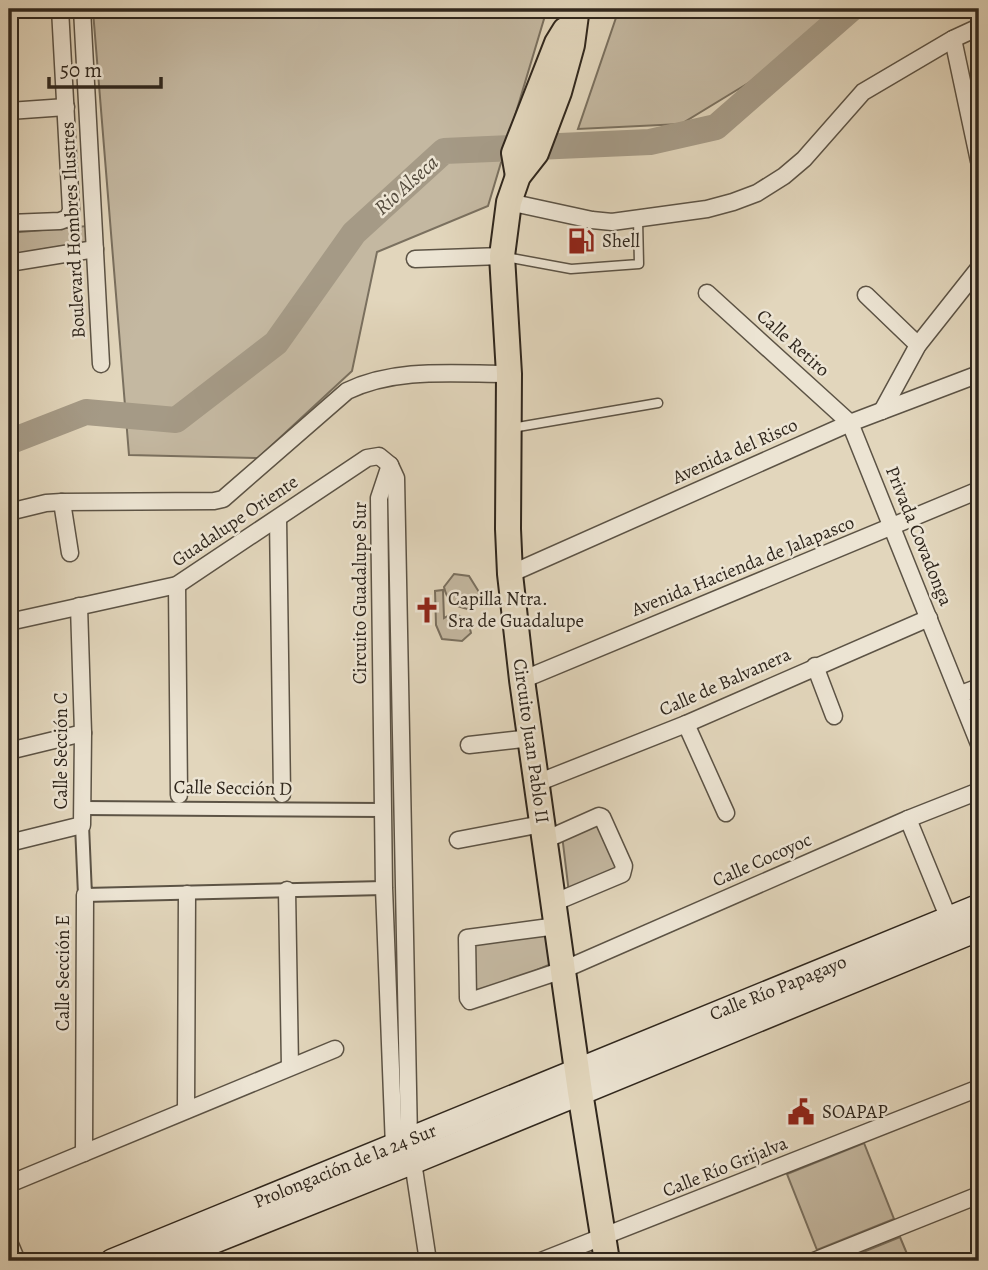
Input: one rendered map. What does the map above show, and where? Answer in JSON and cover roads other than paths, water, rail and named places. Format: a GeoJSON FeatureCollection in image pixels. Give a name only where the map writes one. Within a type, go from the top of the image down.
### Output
{"type":"FeatureCollection","features":[{"type":"Feature","properties":{"kind":"main road","name":"Circuito Juan Pablo II"},"geometry":{"type":"LineString","coordinates":[[577,12],[572,45],[549,91],[509,202],[502,256],[509,374],[508,529],[510,574],[522,680],[578,1081],[605,1250]]}},
{"type":"Feature","properties":{"kind":"main road","name":"Calle Río Papagayo"},"geometry":{"type":"LineString","coordinates":[[578,1081],[979,906]]}},
{"type":"Feature","properties":{"kind":"main road","name":"Calle Río Papagayo"},"geometry":{"type":"LineString","coordinates":[[578,1081],[979,929]]}},
{"type":"Feature","properties":{"kind":"main road","name":"Prolongación de la 24 Sur"},"geometry":{"type":"LineString","coordinates":[[112,1261],[578,1081]]}},
{"type":"Feature","properties":{"kind":"main road","name":"Prolongación de la 24 Sur"},"geometry":{"type":"LineString","coordinates":[[164,1261],[405,1150]]}},
{"type":"Feature","properties":{"kind":"street","name":"Boulevard Hombres Ilustres"},"geometry":{"type":"LineString","coordinates":[[9,223],[60,221],[68,218],[71,210],[60,9]]}},
{"type":"Feature","properties":{"kind":"street","name":"Boulevard Hombres Ilustres"},"geometry":{"type":"LineString","coordinates":[[82,9],[102,364]]}},
{"type":"Feature","properties":{"kind":"street"},"geometry":{"type":"LineString","coordinates":[[509,202],[612,222],[707,209],[757,193],[804,159],[863,92],[953,39],[979,27]]}},
{"type":"Feature","properties":{"kind":"street"},"geometry":{"type":"LineString","coordinates":[[953,39],[979,160]]}},
{"type":"Feature","properties":{"kind":"street"},"geometry":{"type":"LineString","coordinates":[[9,111],[66,107]]}},
{"type":"Feature","properties":{"kind":"street"},"geometry":{"type":"LineString","coordinates":[[9,263],[95,248]]}},
{"type":"Feature","properties":{"kind":"street"},"geometry":{"type":"LineString","coordinates":[[415,259],[502,256]]}},
{"type":"Feature","properties":{"kind":"street"},"geometry":{"type":"LineString","coordinates":[[882,411],[918,345],[979,268]]}},
{"type":"Feature","properties":{"kind":"street","name":"Calle Retiro"},"geometry":{"type":"LineString","coordinates":[[708,293],[850,423]]}},
{"type":"Feature","properties":{"kind":"street"},"geometry":{"type":"LineString","coordinates":[[866,295],[918,345]]}},
{"type":"Feature","properties":{"kind":"street"},"geometry":{"type":"LineString","coordinates":[[9,512],[62,502],[223,499],[347,391],[360,385],[398,375],[509,374]]}},
{"type":"Feature","properties":{"kind":"street","name":"Avenida del Risco"},"geometry":{"type":"LineString","coordinates":[[510,574],[850,423],[979,374]]}},
{"type":"Feature","properties":{"kind":"street","name":"Privada Covadonga"},"geometry":{"type":"LineString","coordinates":[[850,423],[979,744]]}},
{"type":"Feature","properties":{"kind":"street","name":"Guadalupe Oriente"},"geometry":{"type":"LineString","coordinates":[[9,622],[177,585],[367,458],[379,456],[390,465]]}},
{"type":"Feature","properties":{"kind":"street","name":"Circuito Guadalupe Sur"},"geometry":{"type":"LineString","coordinates":[[390,465],[396,478],[401,703],[405,1150]]}},
{"type":"Feature","properties":{"kind":"street","name":"Circuito Guadalupe Sur"},"geometry":{"type":"LineString","coordinates":[[390,465],[379,498],[384,888],[405,1150]]}},
{"type":"Feature","properties":{"kind":"street","name":"Avenida Hacienda de Jalapasco"},"geometry":{"type":"LineString","coordinates":[[522,680],[979,490]]}},
{"type":"Feature","properties":{"kind":"street"},"geometry":{"type":"LineString","coordinates":[[62,502],[70,553]]}},
{"type":"Feature","properties":{"kind":"street","name":"Calle Sección D"},"geometry":{"type":"LineString","coordinates":[[278,518],[282,794]]}},
{"type":"Feature","properties":{"kind":"street","name":"Calle Sección D"},"geometry":{"type":"LineString","coordinates":[[177,585],[179,795]]}},
{"type":"Feature","properties":{"kind":"street","name":"Calle Sección C"},"geometry":{"type":"LineString","coordinates":[[79,606],[85,895]]}},
{"type":"Feature","properties":{"kind":"street","name":"Calle de Balvanera"},"geometry":{"type":"LineString","coordinates":[[537,783],[686,724],[929,618]]}},
{"type":"Feature","properties":{"kind":"street"},"geometry":{"type":"LineString","coordinates":[[815,666],[834,716]]}},
{"type":"Feature","properties":{"kind":"street"},"geometry":{"type":"LineString","coordinates":[[961,694],[979,687]]}},
{"type":"Feature","properties":{"kind":"street"},"geometry":{"type":"LineString","coordinates":[[382,704],[401,703]]}},
{"type":"Feature","properties":{"kind":"street"},"geometry":{"type":"LineString","coordinates":[[686,724],[726,813]]}},
{"type":"Feature","properties":{"kind":"street"},"geometry":{"type":"LineString","coordinates":[[9,751],[83,733]]}},
{"type":"Feature","properties":{"kind":"street"},"geometry":{"type":"LineString","coordinates":[[469,745],[531,738]]}},
{"type":"Feature","properties":{"kind":"street","name":"Calle Cocoyoc"},"geometry":{"type":"LineString","coordinates":[[555,914],[467,938],[468,998],[474,1002],[563,970],[979,790]]}},
{"type":"Feature","properties":{"kind":"street","name":"Calle Sección D"},"geometry":{"type":"LineString","coordinates":[[83,808],[383,810]]}},
{"type":"Feature","properties":{"kind":"street"},"geometry":{"type":"LineString","coordinates":[[458,839],[543,832],[602,817],[624,866],[622,874],[555,914]]}},
{"type":"Feature","properties":{"kind":"street"},"geometry":{"type":"LineString","coordinates":[[908,819],[949,919]]}},
{"type":"Feature","properties":{"kind":"street"},"geometry":{"type":"LineString","coordinates":[[9,843],[82,825]]}},
{"type":"Feature","properties":{"kind":"street","name":"Calle Sección E"},"geometry":{"type":"LineString","coordinates":[[84,1153],[85,895],[384,888]]}},
{"type":"Feature","properties":{"kind":"street"},"geometry":{"type":"LineString","coordinates":[[288,890],[290,1067]]}},
{"type":"Feature","properties":{"kind":"street"},"geometry":{"type":"LineString","coordinates":[[186,1110],[187,894]]}},
{"type":"Feature","properties":{"kind":"street"},"geometry":{"type":"LineString","coordinates":[[386,938],[405,937]]}},
{"type":"Feature","properties":{"kind":"street"},"geometry":{"type":"LineString","coordinates":[[9,1184],[335,1049]]}},
{"type":"Feature","properties":{"kind":"street","name":"Calle Río Grijalva"},"geometry":{"type":"LineString","coordinates":[[541,1261],[605,1250],[979,1088]]}},
{"type":"Feature","properties":{"kind":"street"},"geometry":{"type":"LineString","coordinates":[[405,1150],[428,1261]]}},
{"type":"Feature","properties":{"kind":"street"},"geometry":{"type":"LineString","coordinates":[[814,1261],[979,1195]]}},
{"type":"Feature","properties":{"kind":"street"},"geometry":{"type":"LineString","coordinates":[[9,1242],[17,1261]]}},
{"type":"Feature","properties":{"kind":"lane"},"geometry":{"type":"LineString","coordinates":[[502,256],[571,269],[639,264],[638,219]]}},
{"type":"Feature","properties":{"kind":"lane"},"geometry":{"type":"LineString","coordinates":[[509,429],[658,403]]}},
{"type":"Feature","properties":{"kind":"waterway","name":"Rio Alseca"},"geometry":{"type":"LineString","coordinates":[[9,442],[86,412],[176,420],[276,343],[354,233],[444,151],[650,142],[716,127],[851,9]]}},
{"type":"Feature","properties":{"kind":"place","name":"Shell"},"geometry":{"type":"Point","coordinates":[581,241]}},
{"type":"Feature","properties":{"kind":"place","name":"Capilla Ntra. Sra de Guadalupe"},"geometry":{"type":"Point","coordinates":[427,610]}},
{"type":"Feature","properties":{"kind":"place","name":"SOAPAP"},"geometry":{"type":"Point","coordinates":[801,1112]}}]}
